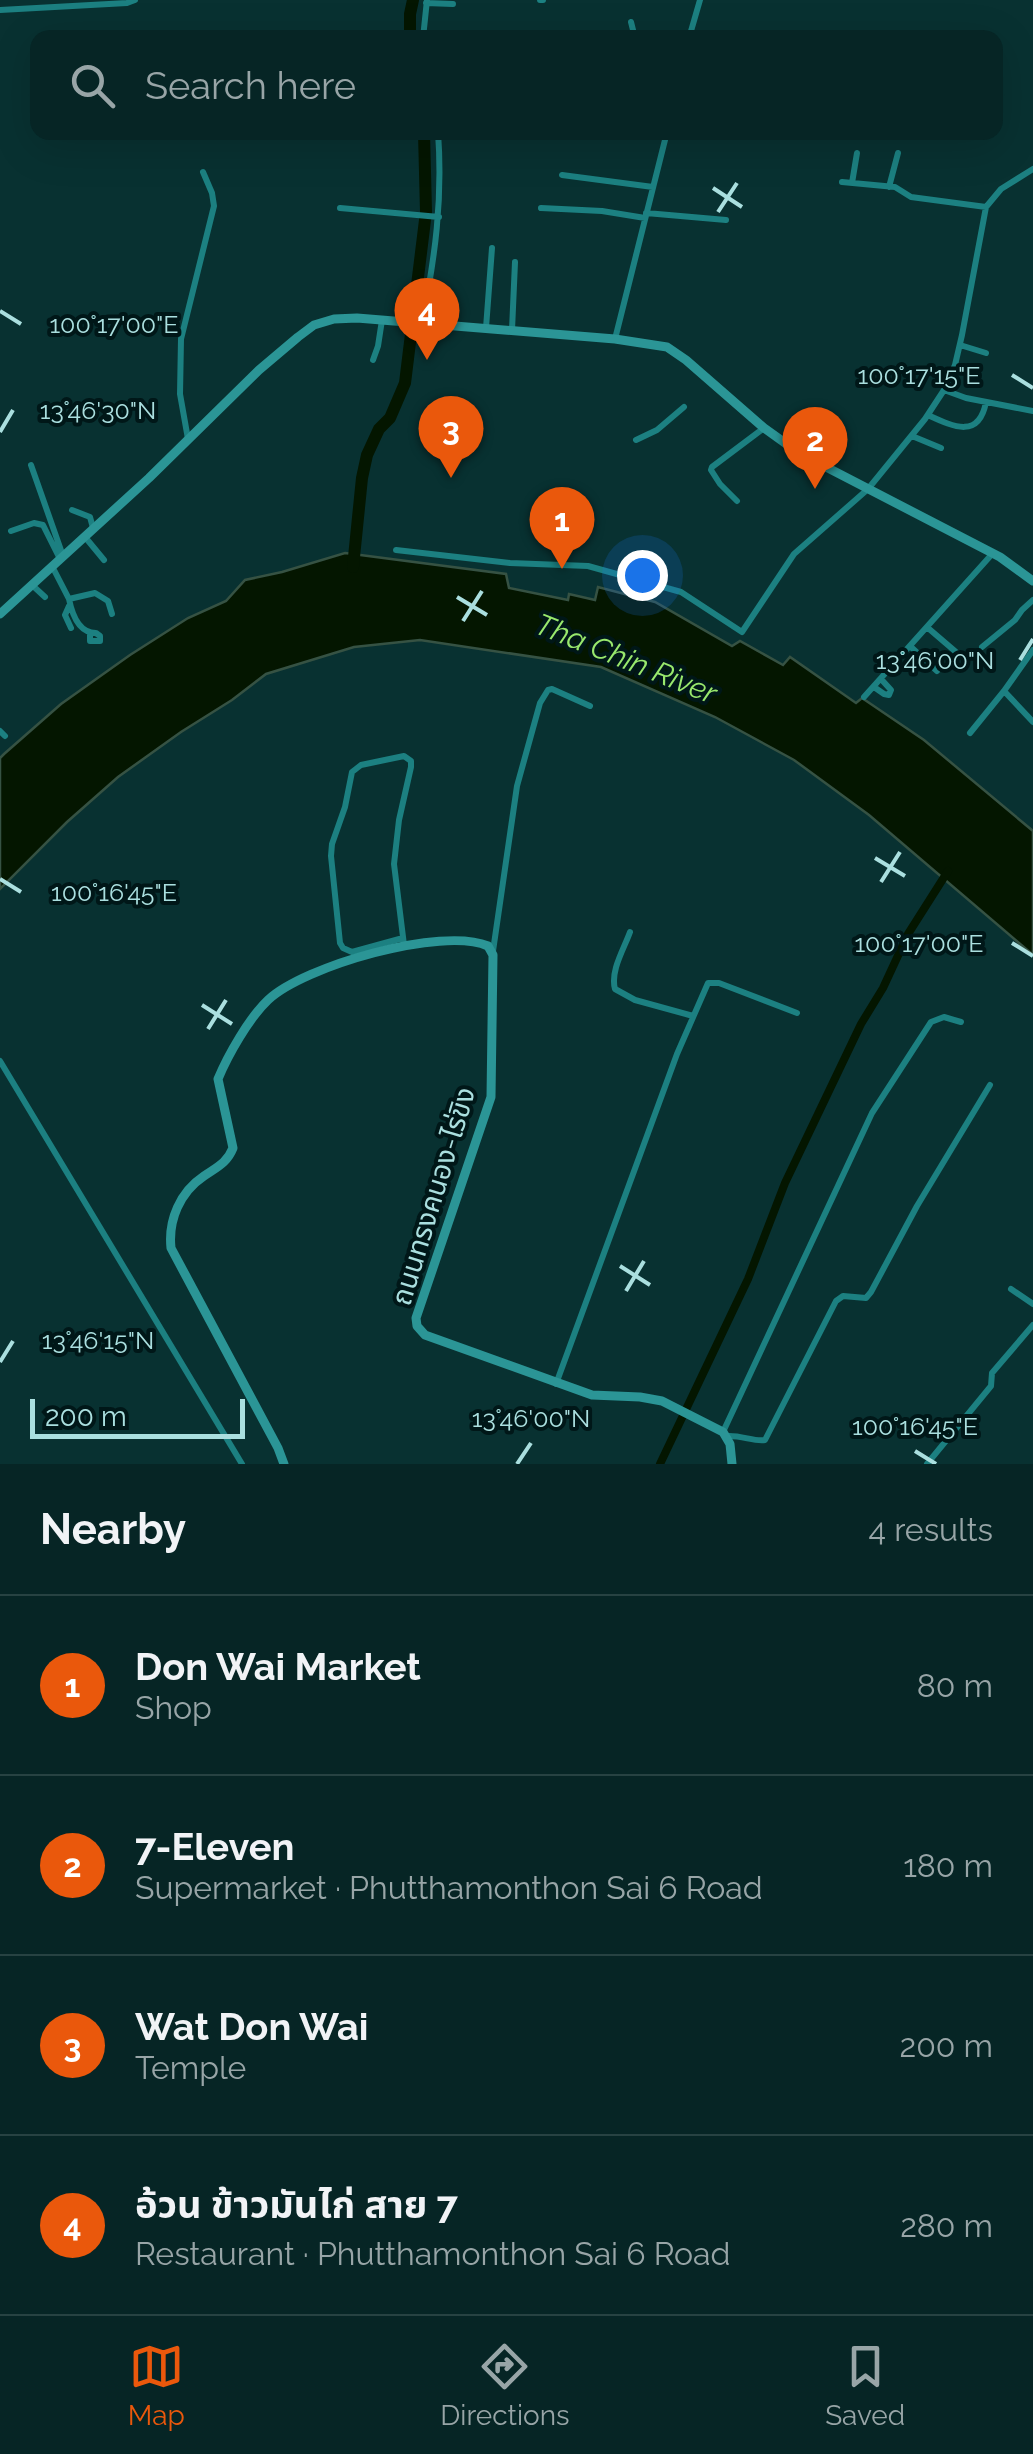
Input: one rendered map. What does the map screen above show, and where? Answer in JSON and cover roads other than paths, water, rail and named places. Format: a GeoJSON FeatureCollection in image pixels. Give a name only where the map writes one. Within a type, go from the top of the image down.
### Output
{"type":"FeatureCollection","features":[{"type":"Feature","properties":{"kind":"street"},"geometry":{"type":"LineString","coordinates":[[0,10],[135,0]]}},
{"type":"Feature","properties":{"kind":"street"},"geometry":{"type":"LineString","coordinates":[[691,30],[700,0]]}},
{"type":"Feature","properties":{"kind":"street"},"geometry":{"type":"LineString","coordinates":[[424,30],[426,2],[454,4]]}},
{"type":"Feature","properties":{"kind":"street"},"geometry":{"type":"LineString","coordinates":[[631,22],[633,30]]}},
{"type":"Feature","properties":{"kind":"street"},"geometry":{"type":"LineString","coordinates":[[416,322],[434,264],[438,140]]}},
{"type":"Feature","properties":{"kind":"street"},"geometry":{"type":"LineString","coordinates":[[615,339],[664,140]]}},
{"type":"Feature","properties":{"kind":"street"},"geometry":{"type":"LineString","coordinates":[[852,183],[857,153]]}},
{"type":"Feature","properties":{"kind":"street"},"geometry":{"type":"LineString","coordinates":[[889,187],[898,153]]}},
{"type":"Feature","properties":{"kind":"street"},"geometry":{"type":"LineString","coordinates":[[396,550],[510,564],[588,566],[681,592],[742,632],[794,554],[868,489],[944,390],[960,346],[986,207],[1001,189],[1033,169]]}},
{"type":"Feature","properties":{"kind":"street"},"geometry":{"type":"LineString","coordinates":[[188,440],[180,394],[180,339],[214,206],[203,172]]}},
{"type":"Feature","properties":{"kind":"street"},"geometry":{"type":"LineString","coordinates":[[562,175],[653,187]]}},
{"type":"Feature","properties":{"kind":"street"},"geometry":{"type":"LineString","coordinates":[[842,182],[889,187],[911,197],[986,207]]}},
{"type":"Feature","properties":{"kind":"street"},"geometry":{"type":"LineString","coordinates":[[340,208],[434,217]]}},
{"type":"Feature","properties":{"kind":"street"},"geometry":{"type":"LineString","coordinates":[[541,208],[726,220]]}},
{"type":"Feature","properties":{"kind":"street"},"geometry":{"type":"LineString","coordinates":[[486,328],[492,248]]}},
{"type":"Feature","properties":{"kind":"street"},"geometry":{"type":"LineString","coordinates":[[512,330],[515,262]]}},
{"type":"Feature","properties":{"kind":"street"},"geometry":{"type":"LineString","coordinates":[[0,614],[259,370],[314,325],[334,319],[416,322],[660,345],[674,351],[764,428],[800,453],[993,554],[1033,581]]}},
{"type":"Feature","properties":{"kind":"street"},"geometry":{"type":"LineString","coordinates":[[373,360],[382,320]]}},
{"type":"Feature","properties":{"kind":"street"},"geometry":{"type":"LineString","coordinates":[[960,346],[986,353]]}},
{"type":"Feature","properties":{"kind":"street"},"geometry":{"type":"LineString","coordinates":[[944,390],[1033,412]]}},
{"type":"Feature","properties":{"kind":"street"},"geometry":{"type":"LineString","coordinates":[[928,415],[954,425],[976,425],[986,402]]}},
{"type":"Feature","properties":{"kind":"street"},"geometry":{"type":"LineString","coordinates":[[636,440],[657,430],[684,406]]}},
{"type":"Feature","properties":{"kind":"street"},"geometry":{"type":"LineString","coordinates":[[737,501],[720,484],[712,466],[764,428]]}},
{"type":"Feature","properties":{"kind":"street"},"geometry":{"type":"LineString","coordinates":[[912,436],[941,448]]}},
{"type":"Feature","properties":{"kind":"street"},"geometry":{"type":"LineString","coordinates":[[31,465],[69,602],[80,626],[90,633]]}},
{"type":"Feature","properties":{"kind":"street"},"geometry":{"type":"LineString","coordinates":[[72,510],[90,517],[94,529]]}},
{"type":"Feature","properties":{"kind":"street"},"geometry":{"type":"LineString","coordinates":[[11,531],[43,524],[59,560]]}},
{"type":"Feature","properties":{"kind":"street"},"geometry":{"type":"LineString","coordinates":[[85,537],[104,560]]}},
{"type":"Feature","properties":{"kind":"street"},"geometry":{"type":"LineString","coordinates":[[864,697],[993,554]]}},
{"type":"Feature","properties":{"kind":"street"},"geometry":{"type":"LineString","coordinates":[[32,585],[45,597]]}},
{"type":"Feature","properties":{"kind":"street"},"geometry":{"type":"LineString","coordinates":[[69,602],[95,593],[108,601],[112,614]]}},
{"type":"Feature","properties":{"kind":"street"},"geometry":{"type":"LineString","coordinates":[[982,648],[1033,600]]}},
{"type":"Feature","properties":{"kind":"street"},"geometry":{"type":"LineString","coordinates":[[69,602],[65,615],[71,628]]}},
{"type":"Feature","properties":{"kind":"street"},"geometry":{"type":"LineString","coordinates":[[928,628],[956,652]]}},
{"type":"Feature","properties":{"kind":"street"},"geometry":{"type":"LineString","coordinates":[[911,647],[937,671]]}},
{"type":"Feature","properties":{"kind":"street"},"geometry":{"type":"LineString","coordinates":[[970,733],[1033,650]]}},
{"type":"Feature","properties":{"kind":"street"},"geometry":{"type":"LineString","coordinates":[[874,687],[889,694],[891,690],[881,679]]}},
{"type":"Feature","properties":{"kind":"street"},"geometry":{"type":"LineString","coordinates":[[404,942],[394,864],[411,761],[404,756],[360,766],[352,772],[331,856],[342,948],[352,952],[404,942],[460,940],[480,943],[493,951],[518,786],[540,702],[552,689],[590,706]]}},
{"type":"Feature","properties":{"kind":"street"},"geometry":{"type":"LineString","coordinates":[[1004,692],[1033,722]]}},
{"type":"Feature","properties":{"kind":"street"},"geometry":{"type":"LineString","coordinates":[[630,932],[614,973],[615,990],[635,1000],[693,1016]]}},
{"type":"Feature","properties":{"kind":"street"},"geometry":{"type":"LineString","coordinates":[[284,1464],[171,1248],[172,1218],[193,1184],[230,1156],[233,1148],[218,1079],[256,1013],[270,998],[310,975],[404,942]]}},
{"type":"Feature","properties":{"kind":"street","name":"ถนนทรงคนอง-ไร่ขิง"},"geometry":{"type":"LineString","coordinates":[[493,951],[491,1098],[416,1318],[418,1326],[425,1334],[592,1396],[662,1400],[725,1434]]}},
{"type":"Feature","properties":{"kind":"street"},"geometry":{"type":"LineString","coordinates":[[556,1384],[708,983],[797,1013]]}},
{"type":"Feature","properties":{"kind":"street"},"geometry":{"type":"LineString","coordinates":[[725,1434],[872,1113],[931,1022],[944,1017],[961,1022]]}},
{"type":"Feature","properties":{"kind":"street"},"geometry":{"type":"LineString","coordinates":[[0,1061],[242,1464]]}},
{"type":"Feature","properties":{"kind":"street"},"geometry":{"type":"LineString","coordinates":[[725,1434],[765,1440],[836,1301],[843,1296],[866,1298],[871,1292],[990,1085]]}},
{"type":"Feature","properties":{"kind":"street"},"geometry":{"type":"LineString","coordinates":[[1011,1290],[1033,1304]]}},
{"type":"Feature","properties":{"kind":"street"},"geometry":{"type":"LineString","coordinates":[[927,1464],[991,1386],[992,1373],[1033,1325]]}},
{"type":"Feature","properties":{"kind":"street"},"geometry":{"type":"LineString","coordinates":[[725,1434],[732,1464]]}},
{"type":"Feature","properties":{"kind":"water","name":"Tha Chin River"},"geometry":{"type":"Polygon","coordinates":[[[345,553],[506,574],[509,588],[568,600],[569,594],[595,600],[598,587],[655,602],[732,646],[740,641],[783,665],[790,657],[856,703],[862,698],[924,740],[1033,831],[1033,955],[869,815],[794,760],[715,717],[601,667],[420,640],[354,647],[266,674],[118,777],[0,889],[0,758],[4,754],[61,704],[188,618],[226,601],[245,580],[345,553]]]}},
{"type":"Feature","properties":{"kind":"waterway"},"geometry":{"type":"LineString","coordinates":[[410,30],[413,0]]}},
{"type":"Feature","properties":{"kind":"waterway"},"geometry":{"type":"LineString","coordinates":[[353,567],[367,455],[379,429],[390,418],[405,383],[426,212],[424,140]]}},
{"type":"Feature","properties":{"kind":"waterway"},"geometry":{"type":"LineString","coordinates":[[660,1464],[748,1279],[785,1183],[861,1024],[908,934],[948,871]]}},
{"type":"Feature","properties":{"kind":"place","name":"อ้วน ข้าวมันไก่ สาย 7"},"geometry":{"type":"Point","coordinates":[427,360]}},
{"type":"Feature","properties":{"kind":"place","name":"Wat Don Wai"},"geometry":{"type":"Point","coordinates":[451,478]}},
{"type":"Feature","properties":{"kind":"place","name":"7-Eleven"},"geometry":{"type":"Point","coordinates":[815,489]}},
{"type":"Feature","properties":{"kind":"place","name":"Don Wai Market"},"geometry":{"type":"Point","coordinates":[562,569]}}]}
